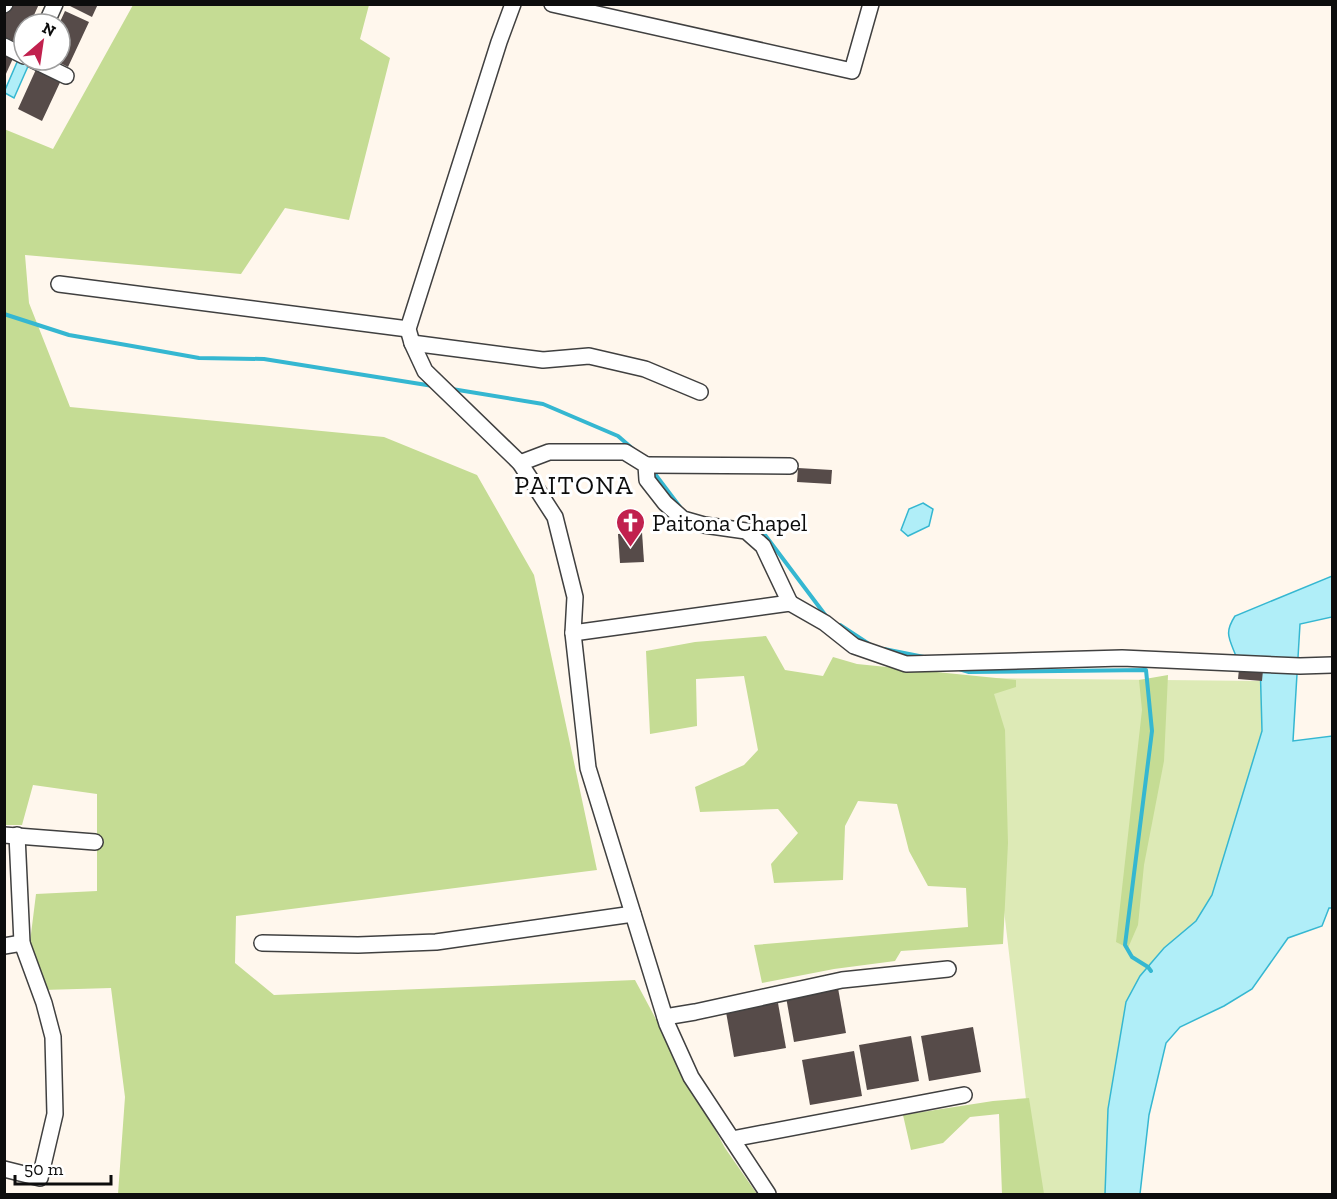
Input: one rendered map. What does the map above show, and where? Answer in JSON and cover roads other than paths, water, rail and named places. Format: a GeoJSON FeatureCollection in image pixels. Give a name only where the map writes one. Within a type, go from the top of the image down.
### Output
{"type":"FeatureCollection","features":[{"type":"Feature","properties":{"kind":"street"},"geometry":{"type":"LineString","coordinates":[[513,4],[495,53],[410,336],[425,371],[520,463],[555,517],[575,597],[573,633],[588,768],[665,1017],[691,1077],[768,1194]]}},
{"type":"Feature","properties":{"kind":"street"},"geometry":{"type":"LineString","coordinates":[[552,4],[852,71],[871,4]]}},
{"type":"Feature","properties":{"kind":"street"},"geometry":{"type":"LineString","coordinates":[[58,72],[66,76]]}},
{"type":"Feature","properties":{"kind":"street"},"geometry":{"type":"LineString","coordinates":[[59,284],[410,336],[543,360],[590,356],[645,369],[700,392]]}},
{"type":"Feature","properties":{"kind":"street"},"geometry":{"type":"LineString","coordinates":[[520,463],[549,452],[625,452],[646,465],[790,466]]}},
{"type":"Feature","properties":{"kind":"street"},"geometry":{"type":"LineString","coordinates":[[646,465],[648,480],[665,503],[683,519],[704,525],[746,531],[763,546],[790,603],[825,623],[854,646],[906,664],[1122,658],[1300,666],[1332,665]]}},
{"type":"Feature","properties":{"kind":"street"},"geometry":{"type":"LineString","coordinates":[[573,633],[790,603]]}},
{"type":"Feature","properties":{"kind":"street"},"geometry":{"type":"LineString","coordinates":[[4,1169],[40,1178],[55,1114],[53,1036],[44,1003],[22,943],[11,835],[94,842]]}},
{"type":"Feature","properties":{"kind":"street"},"geometry":{"type":"LineString","coordinates":[[262,943],[358,945],[436,942],[633,914]]}},
{"type":"Feature","properties":{"kind":"street"},"geometry":{"type":"LineString","coordinates":[[4,946],[22,943]]}},
{"type":"Feature","properties":{"kind":"street"},"geometry":{"type":"LineString","coordinates":[[665,1017],[842,980],[948,969]]}},
{"type":"Feature","properties":{"kind":"street"},"geometry":{"type":"LineString","coordinates":[[732,1139],[964,1095]]}},
{"type":"Feature","properties":{"kind":"water"},"geometry":{"type":"Polygon","coordinates":[[[13,72],[25,72],[14,98],[5,93],[13,72]]]}},
{"type":"Feature","properties":{"kind":"water"},"geometry":{"type":"Polygon","coordinates":[[[923,503],[933,509],[929,526],[908,536],[901,530],[909,509],[923,503]]]}},
{"type":"Feature","properties":{"kind":"water"},"geometry":{"type":"Polygon","coordinates":[[[1332,576],[1332,617],[1300,624],[1293,741],[1332,736],[1332,908],[1329,908],[1322,926],[1288,938],[1252,989],[1224,1006],[1180,1027],[1166,1043],[1149,1115],[1140,1194],[1105,1194],[1108,1109],[1126,1002],[1140,976],[1164,948],[1196,921],[1212,895],[1262,731],[1260,659],[1236,656],[1229,636],[1230,627],[1235,616],[1332,576]]]}},
{"type":"Feature","properties":{"kind":"waterway"},"geometry":{"type":"LineString","coordinates":[[4,314],[69,335],[199,358],[264,359],[433,386]]}},
{"type":"Feature","properties":{"kind":"waterway"},"geometry":{"type":"LineString","coordinates":[[452,389],[543,404],[618,436],[633,449]]}},
{"type":"Feature","properties":{"kind":"waterway"},"geometry":{"type":"LineString","coordinates":[[652,470],[680,507]]}},
{"type":"Feature","properties":{"kind":"waterway"},"geometry":{"type":"LineString","coordinates":[[751,528],[762,531],[826,616]]}},
{"type":"Feature","properties":{"kind":"waterway"},"geometry":{"type":"LineString","coordinates":[[840,625],[869,644]]}},
{"type":"Feature","properties":{"kind":"waterway"},"geometry":{"type":"LineString","coordinates":[[884,649],[924,657]]}},
{"type":"Feature","properties":{"kind":"waterway"},"geometry":{"type":"LineString","coordinates":[[959,669],[969,672],[1146,670],[1152,731],[1125,945],[1132,957],[1151,971]]}},
{"type":"Feature","properties":{"kind":"place","name":"Paitona Chapel"},"geometry":{"type":"Point","coordinates":[631,548]}},
{"type":"Feature","properties":{"kind":"district","name":"PAITONA"},"geometry":{"type":"Point","coordinates":[574,485]}}]}
